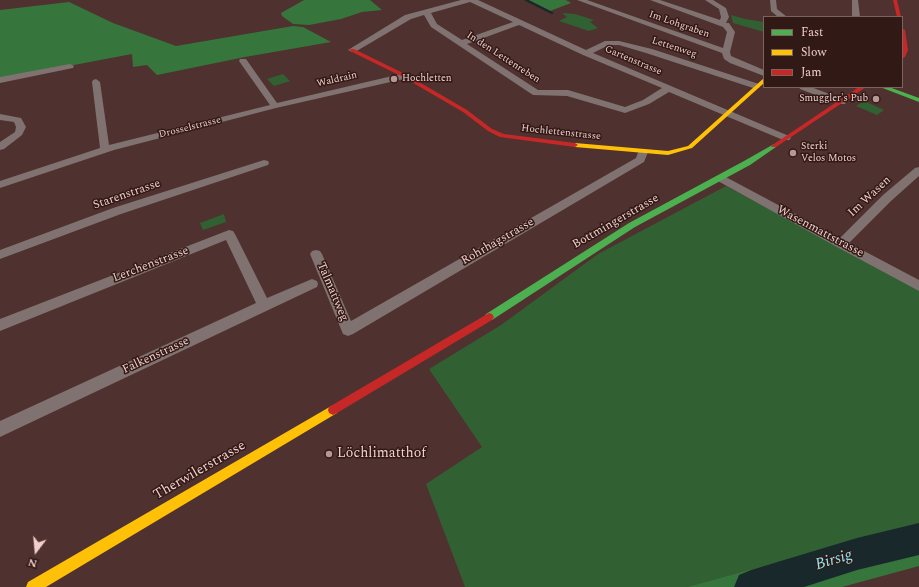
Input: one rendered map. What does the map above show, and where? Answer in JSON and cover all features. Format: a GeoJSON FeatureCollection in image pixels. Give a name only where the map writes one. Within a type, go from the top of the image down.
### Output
{"type":"FeatureCollection","features":[{"type":"Feature","properties":{"kind":"main road"},"geometry":{"type":"LineString","coordinates":[[895,0],[899,16]]}},
{"type":"Feature","properties":{"kind":"main road"},"geometry":{"type":"LineString","coordinates":[[903,37],[905,50],[903,55]]}},
{"type":"Feature","properties":{"kind":"main road","name":"Hochlettenstrasse"},"geometry":{"type":"LineString","coordinates":[[352,50],[405,76],[465,111],[490,130],[502,136],[517,139],[643,152],[668,153],[690,147],[763,81]]}},
{"type":"Feature","properties":{"kind":"main road","name":"Bottmingerstrasse"},"geometry":{"type":"LineString","coordinates":[[382,381],[475,326],[632,225],[720,178],[786,138],[862,88]]}},
{"type":"Feature","properties":{"kind":"main road"},"geometry":{"type":"LineString","coordinates":[[886,88],[919,100]]}},
{"type":"Feature","properties":{"kind":"main road","name":"Therwilerstrasse"},"geometry":{"type":"LineString","coordinates":[[33,587],[382,381]]}},
{"type":"Feature","properties":{"kind":"street"},"geometry":{"type":"LineString","coordinates":[[352,50],[408,17],[469,0]]}},
{"type":"Feature","properties":{"kind":"street","name":"Gartenstrasse"},"geometry":{"type":"LineString","coordinates":[[472,0],[586,53],[786,138]]}},
{"type":"Feature","properties":{"kind":"street","name":"Im Lohgraben"},"geometry":{"type":"LineString","coordinates":[[580,0],[726,52]]}},
{"type":"Feature","properties":{"kind":"street"},"geometry":{"type":"LineString","coordinates":[[653,0],[722,23],[732,32],[726,52],[727,57],[733,61],[763,73]]}},
{"type":"Feature","properties":{"kind":"street"},"geometry":{"type":"LineString","coordinates":[[708,0],[722,8],[724,17],[722,23]]}},
{"type":"Feature","properties":{"kind":"street"},"geometry":{"type":"LineString","coordinates":[[773,0],[774,10],[782,16]]}},
{"type":"Feature","properties":{"kind":"street"},"geometry":{"type":"LineString","coordinates":[[855,0],[856,16]]}},
{"type":"Feature","properties":{"kind":"street","name":"In den Lettenreben"},"geometry":{"type":"LineString","coordinates":[[426,11],[434,26],[536,93],[568,93],[625,110],[646,102],[669,88]]}},
{"type":"Feature","properties":{"kind":"street"},"geometry":{"type":"LineString","coordinates":[[462,43],[520,22]]}},
{"type":"Feature","properties":{"kind":"street","name":"Lettenweg"},"geometry":{"type":"LineString","coordinates":[[586,53],[608,44],[619,43],[649,51],[756,86]]}},
{"type":"Feature","properties":{"kind":"street"},"geometry":{"type":"LineString","coordinates":[[243,61],[275,106]]}},
{"type":"Feature","properties":{"kind":"street"},"geometry":{"type":"LineString","coordinates":[[0,80],[70,66]]}},
{"type":"Feature","properties":{"kind":"street","name":"Waldrain"},"geometry":{"type":"LineString","coordinates":[[275,106],[405,76]]}},
{"type":"Feature","properties":{"kind":"street"},"geometry":{"type":"LineString","coordinates":[[96,82],[105,150]]}},
{"type":"Feature","properties":{"kind":"street"},"geometry":{"type":"LineString","coordinates":[[806,88],[842,102]]}},
{"type":"Feature","properties":{"kind":"street","name":"Drosselstrasse"},"geometry":{"type":"LineString","coordinates":[[0,185],[105,150],[275,106]]}},
{"type":"Feature","properties":{"kind":"street"},"geometry":{"type":"LineString","coordinates":[[0,117],[18,120],[21,127],[19,133],[0,147]]}},
{"type":"Feature","properties":{"kind":"street","name":"Rohrhagstrasse"},"geometry":{"type":"LineString","coordinates":[[348,330],[640,160],[643,152]]}},
{"type":"Feature","properties":{"kind":"street","name":"Starenstrasse"},"geometry":{"type":"LineString","coordinates":[[0,255],[117,211],[264,163]]}},
{"type":"Feature","properties":{"kind":"street","name":"Im Wasen"},"geometry":{"type":"LineString","coordinates":[[840,244],[887,198],[919,170]]}},
{"type":"Feature","properties":{"kind":"street","name":"Wasenmattstrasse"},"geometry":{"type":"LineString","coordinates":[[720,178],[919,286]]}},
{"type":"Feature","properties":{"kind":"street","name":"Lerchenstrasse"},"geometry":{"type":"LineString","coordinates":[[0,325],[229,234],[264,305]]}},
{"type":"Feature","properties":{"kind":"street","name":"Talmattweg"},"geometry":{"type":"LineString","coordinates":[[316,254],[348,330]]}},
{"type":"Feature","properties":{"kind":"street","name":"Falkenstrasse"},"geometry":{"type":"LineString","coordinates":[[0,429],[312,284]]}},
{"type":"Feature","properties":{"kind":"green space"},"geometry":{"type":"Polygon","coordinates":[[[304,0],[370,0],[382,10],[362,12],[341,19],[309,25],[293,24],[282,16],[281,13],[304,0]]]}},
{"type":"Feature","properties":{"kind":"green space"},"geometry":{"type":"Polygon","coordinates":[[[525,0],[566,0],[571,3],[550,11],[525,0]]]}},
{"type":"Feature","properties":{"kind":"green space"},"geometry":{"type":"Polygon","coordinates":[[[69,2],[113,23],[176,46],[293,26],[303,27],[331,42],[245,57],[157,75],[147,65],[133,67],[132,54],[0,79],[0,10],[69,2]]]}},
{"type":"Feature","properties":{"kind":"green space"},"geometry":{"type":"Polygon","coordinates":[[[562,13],[575,14],[594,20],[590,22],[598,28],[589,31],[559,21],[567,17],[562,13]]]}},
{"type":"Feature","properties":{"kind":"green space"},"geometry":{"type":"Polygon","coordinates":[[[731,15],[763,22],[763,32],[733,23],[731,15]]]}},
{"type":"Feature","properties":{"kind":"green space"},"geometry":{"type":"Polygon","coordinates":[[[283,74],[290,81],[274,86],[267,79],[283,74]]]}},
{"type":"Feature","properties":{"kind":"green space"},"geometry":{"type":"Polygon","coordinates":[[[864,101],[884,110],[877,115],[856,106],[864,101]]]}},
{"type":"Feature","properties":{"kind":"green space"},"geometry":{"type":"Polygon","coordinates":[[[726,186],[919,289],[919,523],[687,587],[465,587],[426,484],[482,447],[429,369],[501,325],[598,254],[726,186]]]}},
{"type":"Feature","properties":{"kind":"green space"},"geometry":{"type":"Polygon","coordinates":[[[224,214],[226,222],[203,230],[200,223],[224,214]]]}},
{"type":"Feature","properties":{"kind":"green space"},"geometry":{"type":"Polygon","coordinates":[[[919,523],[919,566],[842,587],[687,587],[919,523]]]}},
{"type":"Feature","properties":{"kind":"waterway"},"geometry":{"type":"LineString","coordinates":[[526,0],[552,13]]}},
{"type":"Feature","properties":{"kind":"waterway","name":"Birsig"},"geometry":{"type":"LineString","coordinates":[[751,587],[857,554],[919,539]]}},
{"type":"Feature","properties":{"kind":"traffic: fast"},"geometry":{"type":"LineString","coordinates":[[886,88],[919,100]]}},
{"type":"Feature","properties":{"kind":"traffic: fast"},"geometry":{"type":"LineString","coordinates":[[489,317],[632,225],[747,163],[774,146]]}},
{"type":"Feature","properties":{"kind":"traffic: slow"},"geometry":{"type":"LineString","coordinates":[[575,145],[668,153],[690,147],[763,81]]}},
{"type":"Feature","properties":{"kind":"traffic: slow"},"geometry":{"type":"LineString","coordinates":[[33,587],[333,410]]}},
{"type":"Feature","properties":{"kind":"traffic: jam"},"geometry":{"type":"LineString","coordinates":[[895,0],[899,16]]}},
{"type":"Feature","properties":{"kind":"traffic: jam"},"geometry":{"type":"LineString","coordinates":[[903,37],[905,50],[903,55]]}},
{"type":"Feature","properties":{"kind":"traffic: jam"},"geometry":{"type":"LineString","coordinates":[[352,50],[405,76],[465,111],[490,130],[502,136],[575,145]]}},
{"type":"Feature","properties":{"kind":"traffic: jam"},"geometry":{"type":"LineString","coordinates":[[774,146],[861,88]]}},
{"type":"Feature","properties":{"kind":"traffic: jam"},"geometry":{"type":"LineString","coordinates":[[333,410],[489,317]]}},
{"type":"Feature","properties":{"kind":"place","name":"Hochletten"},"geometry":{"type":"Point","coordinates":[394,79]}},
{"type":"Feature","properties":{"kind":"place","name":"Smuggler's Pub"},"geometry":{"type":"Point","coordinates":[876,99]}},
{"type":"Feature","properties":{"kind":"place","name":"Sterki Velos Motos"},"geometry":{"type":"Point","coordinates":[793,153]}},
{"type":"Feature","properties":{"kind":"place","name":"Löchlimatthof"},"geometry":{"type":"Point","coordinates":[329,454]}}]}
